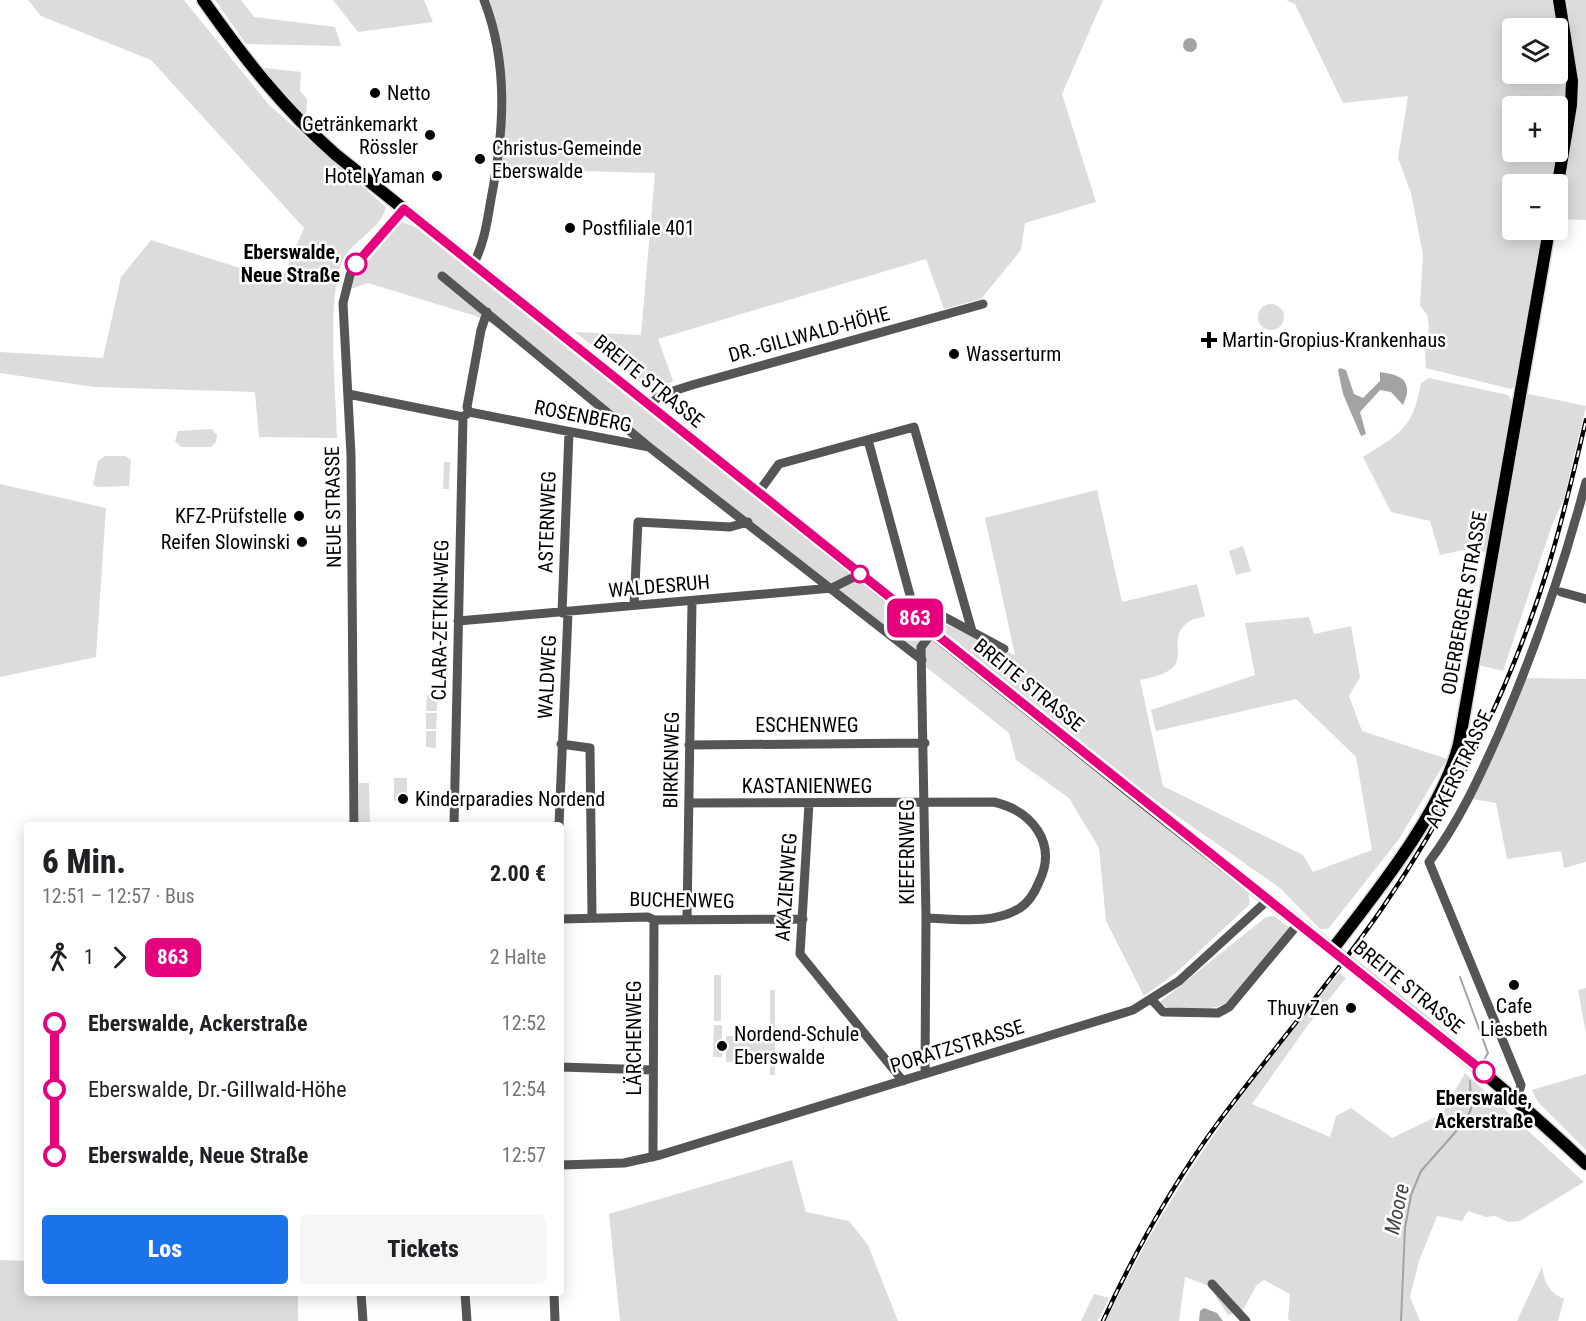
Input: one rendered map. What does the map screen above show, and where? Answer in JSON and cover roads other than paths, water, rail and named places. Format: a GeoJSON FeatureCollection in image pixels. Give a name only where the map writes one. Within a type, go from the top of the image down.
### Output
{"type":"FeatureCollection","features":[{"type":"Feature","properties":{"kind":"main road","name":"BREITE STRASSE"},"geometry":{"type":"LineString","coordinates":[[203,0],[251,68],[284,107],[335,154],[648,406],[912,613],[932,633],[1332,950],[1517,1100],[1586,1164]]}},
{"type":"Feature","properties":{"kind":"main road"},"geometry":{"type":"LineString","coordinates":[[1559,0],[1572,81],[1571,105],[1560,174]]}},
{"type":"Feature","properties":{"kind":"main road","name":"ODERBERGER STRASSE"},"geometry":{"type":"LineString","coordinates":[[1332,950],[1379,888],[1452,769],[1459,744],[1548,240]]}},
{"type":"Feature","properties":{"kind":"street"},"geometry":{"type":"LineString","coordinates":[[473,265],[482,247],[493,189],[503,100],[497,46],[484,0]]}},
{"type":"Feature","properties":{"kind":"street","name":"NEUE STRASSE"},"geometry":{"type":"LineString","coordinates":[[354,822],[348,394],[343,303],[347,284],[356,264],[404,209]]}},
{"type":"Feature","properties":{"kind":"street"},"geometry":{"type":"LineString","coordinates":[[442,276],[649,447]]}},
{"type":"Feature","properties":{"kind":"street","name":"DR.-GILLWALD-HÖHE"},"geometry":{"type":"LineString","coordinates":[[648,406],[661,394],[984,304]]}},
{"type":"Feature","properties":{"kind":"street","name":"CLARA-ZETKIN-WEG"},"geometry":{"type":"LineString","coordinates":[[454,822],[458,621],[466,414],[477,349],[487,312]]}},
{"type":"Feature","properties":{"kind":"street","name":"ROSENBERG"},"geometry":{"type":"LineString","coordinates":[[348,394],[649,447],[922,660]]}},
{"type":"Feature","properties":{"kind":"street"},"geometry":{"type":"LineString","coordinates":[[758,493],[779,464],[914,427],[972,631]]}},
{"type":"Feature","properties":{"kind":"street","name":"ASTERNWEG"},"geometry":{"type":"LineString","coordinates":[[565,613],[569,432]]}},
{"type":"Feature","properties":{"kind":"street"},"geometry":{"type":"LineString","coordinates":[[868,440],[912,613],[937,613],[1004,649]]}},
{"type":"Feature","properties":{"kind":"street","name":"ACKERSTRASSE"},"geometry":{"type":"LineString","coordinates":[[1517,1100],[1521,1085],[1429,861],[1453,829],[1515,695],[1556,590],[1586,482]]}},
{"type":"Feature","properties":{"kind":"street"},"geometry":{"type":"LineString","coordinates":[[634,605],[638,522],[730,527],[748,522]]}},
{"type":"Feature","properties":{"kind":"street","name":"WALDESRUH"},"geometry":{"type":"LineString","coordinates":[[458,621],[832,588],[860,574]]}},
{"type":"Feature","properties":{"kind":"street"},"geometry":{"type":"LineString","coordinates":[[1560,592],[1586,599]]}},
{"type":"Feature","properties":{"kind":"street","name":"BIRKENWEG"},"geometry":{"type":"LineString","coordinates":[[687,919],[692,601]]}},
{"type":"Feature","properties":{"kind":"street","name":"WALDWEG"},"geometry":{"type":"LineString","coordinates":[[559,822],[565,613]]}},
{"type":"Feature","properties":{"kind":"street","name":"KIEFERNWEG"},"geometry":{"type":"LineString","coordinates":[[925,1074],[925,742],[921,647],[932,633]]}},
{"type":"Feature","properties":{"kind":"street","name":"ESCHENWEG"},"geometry":{"type":"LineString","coordinates":[[689,745],[925,742]]}},
{"type":"Feature","properties":{"kind":"street","name":"WALDWEG"},"geometry":{"type":"LineString","coordinates":[[561,744],[590,748],[592,916]]}},
{"type":"Feature","properties":{"kind":"street"},"geometry":{"type":"LineString","coordinates":[[925,802],[994,802],[1008,805],[1018,809],[1033,825],[1047,849],[1044,872],[1033,895],[1020,908],[996,918],[926,918]]}},
{"type":"Feature","properties":{"kind":"street","name":"KASTANIENWEG"},"geometry":{"type":"LineString","coordinates":[[689,803],[925,802]]}},
{"type":"Feature","properties":{"kind":"street","name":"AKAZIENWEG"},"geometry":{"type":"LineString","coordinates":[[809,803],[802,959],[903,1081]]}},
{"type":"Feature","properties":{"kind":"street","name":"PORATZSTRASSE"},"geometry":{"type":"LineString","coordinates":[[564,1165],[624,1163],[653,1157],[1119,1015],[1152,1000],[1190,972],[1268,900]]}},
{"type":"Feature","properties":{"kind":"street","name":"BUCHENWEG"},"geometry":{"type":"LineString","coordinates":[[564,919],[592,916],[648,917],[654,920],[803,920]]}},
{"type":"Feature","properties":{"kind":"street","name":"LÄRCHENWEG"},"geometry":{"type":"LineString","coordinates":[[653,1157],[654,920]]}},
{"type":"Feature","properties":{"kind":"street"},"geometry":{"type":"LineString","coordinates":[[1152,1000],[1163,1012],[1218,1013],[1229,1007],[1298,924]]}},
{"type":"Feature","properties":{"kind":"street"},"geometry":{"type":"LineString","coordinates":[[564,1067],[652,1070]]}},
{"type":"Feature","properties":{"kind":"street"},"geometry":{"type":"LineString","coordinates":[[1212,1284],[1246,1321]]}},
{"type":"Feature","properties":{"kind":"street"},"geometry":{"type":"LineString","coordinates":[[362,1296],[363,1321]]}},
{"type":"Feature","properties":{"kind":"street"},"geometry":{"type":"LineString","coordinates":[[465,1296],[467,1321]]}},
{"type":"Feature","properties":{"kind":"street"},"geometry":{"type":"LineString","coordinates":[[554,1296],[555,1321]]}},
{"type":"Feature","properties":{"kind":"waterway"},"geometry":{"type":"LineString","coordinates":[[1460,977],[1488,1053],[1485,1058]]}},
{"type":"Feature","properties":{"kind":"waterway","name":"Moore"},"geometry":{"type":"LineString","coordinates":[[1401,1321],[1405,1228],[1411,1195],[1421,1171],[1466,1120],[1471,1109],[1470,1081]]}},
{"type":"Feature","properties":{"kind":"railway"},"geometry":{"type":"LineString","coordinates":[[1103,1321],[1128,1269],[1171,1192],[1220,1120],[1381,910],[1456,786],[1499,697],[1535,606],[1560,526],[1586,420]]}},
{"type":"Feature","properties":{"kind":"place","name":"Netto"},"geometry":{"type":"Point","coordinates":[375,93]}},
{"type":"Feature","properties":{"kind":"place","name":"Getränkemarkt Rössler"},"geometry":{"type":"Point","coordinates":[430,135]}},
{"type":"Feature","properties":{"kind":"place","name":"Christus-Gemeinde Eberswalde"},"geometry":{"type":"Point","coordinates":[480,159]}},
{"type":"Feature","properties":{"kind":"place","name":"Hotel Yaman"},"geometry":{"type":"Point","coordinates":[437,176]}},
{"type":"Feature","properties":{"kind":"place","name":"Postfiliale 401"},"geometry":{"type":"Point","coordinates":[570,228]}},
{"type":"Feature","properties":{"kind":"place","name":"Eberswalde, Neue Straße"},"geometry":{"type":"Point","coordinates":[356,264]}},
{"type":"Feature","properties":{"kind":"place","name":"Martin-Gropius-Krankenhaus"},"geometry":{"type":"Point","coordinates":[1209,340]}},
{"type":"Feature","properties":{"kind":"place","name":"Wasserturm"},"geometry":{"type":"Point","coordinates":[954,354]}},
{"type":"Feature","properties":{"kind":"place","name":"KFZ-Prüfstelle"},"geometry":{"type":"Point","coordinates":[299,516]}},
{"type":"Feature","properties":{"kind":"place","name":"Reifen Slowinski"},"geometry":{"type":"Point","coordinates":[302,542]}},
{"type":"Feature","properties":{"kind":"place","name":"Kinderparadies Nordend"},"geometry":{"type":"Point","coordinates":[403,799]}},
{"type":"Feature","properties":{"kind":"place","name":"Cafe Liesbeth"},"geometry":{"type":"Point","coordinates":[1514,985]}},
{"type":"Feature","properties":{"kind":"place","name":"Thuy Zen"},"geometry":{"type":"Point","coordinates":[1351,1008]}},
{"type":"Feature","properties":{"kind":"place","name":"Nordend-Schule Eberswalde"},"geometry":{"type":"Point","coordinates":[722,1046]}},
{"type":"Feature","properties":{"kind":"place","name":"Eberswalde, Ackerstraße"},"geometry":{"type":"Point","coordinates":[1484,1072]}}]}
